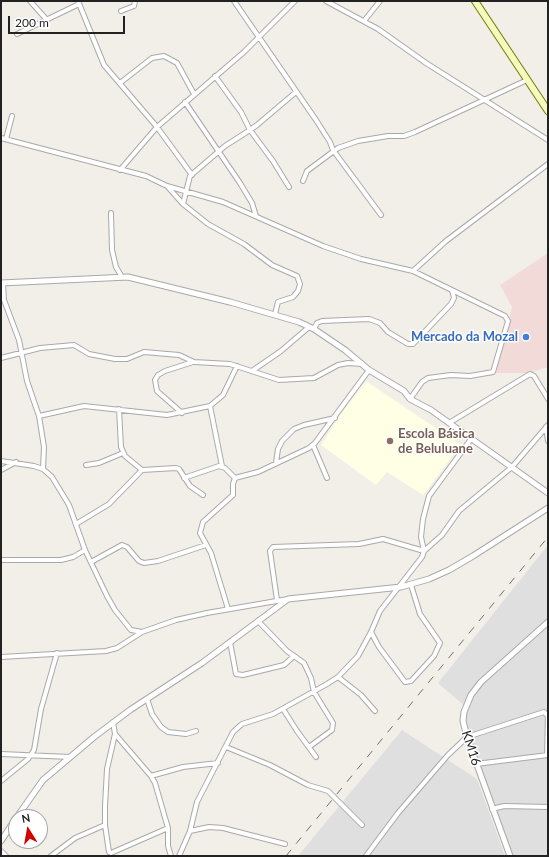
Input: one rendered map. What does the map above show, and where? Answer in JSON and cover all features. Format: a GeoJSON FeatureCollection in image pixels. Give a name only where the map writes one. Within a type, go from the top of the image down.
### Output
{"type":"FeatureCollection","features":[{"type":"Feature","properties":{"kind":"main road"},"geometry":{"type":"LineString","coordinates":[[475,1],[548,111]]}},
{"type":"Feature","properties":{"kind":"street"},"geometry":{"type":"LineString","coordinates":[[30,1],[47,20]]}},
{"type":"Feature","properties":{"kind":"street"},"geometry":{"type":"LineString","coordinates":[[121,11],[135,5],[134,1]]}},
{"type":"Feature","properties":{"kind":"street"},"geometry":{"type":"LineString","coordinates":[[234,1],[260,37],[330,142],[333,150],[381,215]]}},
{"type":"Feature","properties":{"kind":"street"},"geometry":{"type":"LineString","coordinates":[[120,170],[157,127],[260,37],[295,1]]}},
{"type":"Feature","properties":{"kind":"street"},"geometry":{"type":"LineString","coordinates":[[326,1],[364,21],[548,140]]}},
{"type":"Feature","properties":{"kind":"street"},"geometry":{"type":"LineString","coordinates":[[364,21],[380,1]]}},
{"type":"Feature","properties":{"kind":"street"},"geometry":{"type":"LineString","coordinates":[[17,34],[79,3],[104,65],[157,127],[192,175]]}},
{"type":"Feature","properties":{"kind":"street"},"geometry":{"type":"LineString","coordinates":[[120,83],[152,58],[164,56],[177,63],[194,94]]}},
{"type":"Feature","properties":{"kind":"street"},"geometry":{"type":"LineString","coordinates":[[215,76],[239,109],[250,130],[273,161],[289,187]]}},
{"type":"Feature","properties":{"kind":"street"},"geometry":{"type":"LineString","coordinates":[[303,181],[307,171],[333,150],[350,143],[380,137],[404,136],[428,127],[527,80]]}},
{"type":"Feature","properties":{"kind":"street"},"geometry":{"type":"LineString","coordinates":[[183,204],[187,191],[188,180],[192,175],[257,125],[296,92]]}},
{"type":"Feature","properties":{"kind":"street"},"geometry":{"type":"LineString","coordinates":[[185,102],[220,152],[252,203],[256,216]]}},
{"type":"Feature","properties":{"kind":"street"},"geometry":{"type":"LineString","coordinates":[[12,116],[3,139],[146,176],[167,186],[223,202],[323,246],[361,259],[413,270],[508,318],[493,372],[470,376],[451,375],[428,378],[422,382],[410,398]]}},
{"type":"Feature","properties":{"kind":"street"},"geometry":{"type":"LineString","coordinates":[[413,270],[446,241],[548,164]]}},
{"type":"Feature","properties":{"kind":"street"},"geometry":{"type":"LineString","coordinates":[[167,186],[183,204],[208,224],[244,244],[272,265],[297,276],[300,279],[298,291],[293,297],[278,302],[275,314]]}},
{"type":"Feature","properties":{"kind":"street"},"geometry":{"type":"LineString","coordinates":[[111,213],[112,250],[116,267],[122,276]]}},
{"type":"Feature","properties":{"kind":"street"},"geometry":{"type":"LineString","coordinates":[[43,469],[44,447],[39,416],[27,381],[13,322],[4,300],[2,283],[122,276],[275,314],[293,319],[311,328],[363,364],[369,370],[404,391],[410,398],[449,423],[548,493]]}},
{"type":"Feature","properties":{"kind":"street"},"geometry":{"type":"LineString","coordinates":[[252,371],[317,323],[322,321],[369,319],[380,323],[388,332],[408,344],[414,344],[451,304],[454,298],[452,290]]}},
{"type":"Feature","properties":{"kind":"street"},"geometry":{"type":"LineString","coordinates":[[1,358],[21,351],[74,345],[96,356],[127,359],[144,352],[179,355],[194,362]]}},
{"type":"Feature","properties":{"kind":"street"},"geometry":{"type":"LineString","coordinates":[[182,413],[161,395],[157,390],[155,380],[158,375],[166,371],[194,362],[224,362],[252,371],[273,380],[304,379],[321,375],[338,365],[348,363],[363,364]]}},
{"type":"Feature","properties":{"kind":"street"},"geometry":{"type":"LineString","coordinates":[[39,416],[84,406],[160,415],[182,413],[210,406],[223,395],[237,366]]}},
{"type":"Feature","properties":{"kind":"street"},"geometry":{"type":"LineString","coordinates":[[235,478],[258,472],[313,445],[335,418],[369,370]]}},
{"type":"Feature","properties":{"kind":"street"},"geometry":{"type":"LineString","coordinates":[[449,423],[530,374],[534,376],[548,399]]}},
{"type":"Feature","properties":{"kind":"street"},"geometry":{"type":"LineString","coordinates":[[210,406],[222,466],[235,478]]}},
{"type":"Feature","properties":{"kind":"street"},"geometry":{"type":"LineString","coordinates":[[119,409],[123,453],[142,470],[179,469],[190,486],[203,495]]}},
{"type":"Feature","properties":{"kind":"street"},"geometry":{"type":"LineString","coordinates":[[276,463],[278,449],[282,441],[294,429],[304,425],[335,418]]}},
{"type":"Feature","properties":{"kind":"street"},"geometry":{"type":"LineString","coordinates":[[547,426],[548,441]]}},
{"type":"Feature","properties":{"kind":"street"},"geometry":{"type":"LineString","coordinates":[[179,856],[190,831],[197,802],[226,747],[232,732],[242,724],[283,709],[338,677],[358,656],[380,612],[401,587],[419,562],[424,551],[442,535],[458,510],[512,467],[547,426]]}},
{"type":"Feature","properties":{"kind":"street"},"geometry":{"type":"LineString","coordinates":[[424,551],[421,537],[425,507],[429,496],[471,439]]}},
{"type":"Feature","properties":{"kind":"street"},"geometry":{"type":"LineString","coordinates":[[313,445],[327,478]]}},
{"type":"Feature","properties":{"kind":"street"},"geometry":{"type":"LineString","coordinates":[[86,465],[99,463],[123,453]]}},
{"type":"Feature","properties":{"kind":"street"},"geometry":{"type":"LineString","coordinates":[[1,461],[8,463],[16,462],[43,469],[58,486],[76,524],[85,550],[115,610],[131,630],[142,632]]}},
{"type":"Feature","properties":{"kind":"street"},"geometry":{"type":"LineString","coordinates":[[1,470],[8,463]]}},
{"type":"Feature","properties":{"kind":"street"},"geometry":{"type":"LineString","coordinates":[[184,478],[222,466]]}},
{"type":"Feature","properties":{"kind":"street"},"geometry":{"type":"LineString","coordinates":[[76,524],[109,504],[142,470]]}},
{"type":"Feature","properties":{"kind":"street"},"geometry":{"type":"LineString","coordinates":[[228,609],[206,545],[201,538],[200,529],[207,518],[233,494],[233,484],[235,478]]}},
{"type":"Feature","properties":{"kind":"street"},"geometry":{"type":"LineString","coordinates":[[1,657],[106,651],[117,648],[142,632],[176,620],[277,600],[411,585],[449,570],[548,508]]}},
{"type":"Feature","properties":{"kind":"street"},"geometry":{"type":"LineString","coordinates":[[277,600],[270,551],[272,547],[359,544],[384,539],[424,551]]}},
{"type":"Feature","properties":{"kind":"street"},"geometry":{"type":"LineString","coordinates":[[91,562],[122,545],[127,547],[139,561],[144,563],[158,561],[206,545]]}},
{"type":"Feature","properties":{"kind":"street"},"geometry":{"type":"LineString","coordinates":[[1,560],[61,560],[73,557],[85,550]]}},
{"type":"Feature","properties":{"kind":"street"},"geometry":{"type":"LineString","coordinates":[[371,632],[382,652],[404,682],[411,681],[434,656],[440,643],[420,614],[411,585]]}},
{"type":"Feature","properties":{"kind":"street"},"geometry":{"type":"LineString","coordinates":[[22,809],[38,784],[113,722],[202,663],[288,599]]}},
{"type":"Feature","properties":{"kind":"street"},"geometry":{"type":"LineString","coordinates":[[258,621],[304,664],[308,670],[314,692],[334,725],[332,730],[309,748]]}},
{"type":"Feature","properties":{"kind":"street","name":"KM16"},"geometry":{"type":"LineString","coordinates":[[510,856],[467,737],[463,720],[464,712],[475,688],[548,622]]}},
{"type":"Feature","properties":{"kind":"street"},"geometry":{"type":"LineString","coordinates":[[230,642],[236,674],[243,675],[284,665],[294,656]]}},
{"type":"Feature","properties":{"kind":"street"},"geometry":{"type":"LineString","coordinates":[[1,780],[31,755],[41,709],[57,653]]}},
{"type":"Feature","properties":{"kind":"street"},"geometry":{"type":"LineString","coordinates":[[338,677],[361,695],[375,711]]}},
{"type":"Feature","properties":{"kind":"street"},"geometry":{"type":"LineString","coordinates":[[147,699],[149,709],[157,722],[168,732],[186,734],[196,731]]}},
{"type":"Feature","properties":{"kind":"street"},"geometry":{"type":"LineString","coordinates":[[366,856],[398,813],[448,755],[467,737],[544,712],[548,707]]}},
{"type":"Feature","properties":{"kind":"street"},"geometry":{"type":"LineString","coordinates":[[283,709],[316,757]]}},
{"type":"Feature","properties":{"kind":"street"},"geometry":{"type":"LineString","coordinates":[[476,764],[548,755],[548,716],[544,712]]}},
{"type":"Feature","properties":{"kind":"street"},"geometry":{"type":"LineString","coordinates":[[113,722],[115,734],[107,769],[105,825],[106,846],[109,852],[111,853],[168,828]]}},
{"type":"Feature","properties":{"kind":"street"},"geometry":{"type":"LineString","coordinates":[[115,734],[151,776],[160,797],[168,828],[168,846],[171,856]]}},
{"type":"Feature","properties":{"kind":"street"},"geometry":{"type":"LineString","coordinates":[[226,747],[270,765],[308,784],[328,791],[362,825]]}},
{"type":"Feature","properties":{"kind":"street"},"geometry":{"type":"LineString","coordinates":[[1,754],[70,757]]}},
{"type":"Feature","properties":{"kind":"street"},"geometry":{"type":"LineString","coordinates":[[151,776],[183,767],[218,763]]}},
{"type":"Feature","properties":{"kind":"street"},"geometry":{"type":"LineString","coordinates":[[492,809],[504,806],[548,807]]}},
{"type":"Feature","properties":{"kind":"street"},"geometry":{"type":"LineString","coordinates":[[51,856],[75,838],[105,825]]}},
{"type":"Feature","properties":{"kind":"street"},"geometry":{"type":"LineString","coordinates":[[190,831],[209,827],[223,828],[285,844]]}},
{"type":"Feature","properties":{"kind":"street"},"geometry":{"type":"LineString","coordinates":[[1,841],[8,830]]}},
{"type":"Feature","properties":{"kind":"street"},"geometry":{"type":"LineString","coordinates":[[1,851],[6,856]]}},
{"type":"Feature","properties":{"kind":"shaded area","name":"Mercado da Mozal"},"geometry":{"type":"Polygon","coordinates":[[[548,253],[548,367],[528,373],[496,373],[512,307],[500,285],[548,253]]]}},
{"type":"Feature","properties":{"kind":"shaded area","name":"Escola Básica de Beluluane"},"geometry":{"type":"Polygon","coordinates":[[[366,381],[461,445],[423,495],[387,472],[376,485],[321,445],[338,418],[366,381]]]}},
{"type":"Feature","properties":{"kind":"shaded area"},"geometry":{"type":"Polygon","coordinates":[[[548,545],[548,856],[513,856],[464,723],[466,707],[438,683],[548,545]]]}},
{"type":"Feature","properties":{"kind":"shaded area"},"geometry":{"type":"Polygon","coordinates":[[[402,730],[477,779],[505,856],[298,856],[402,730]]]}},
{"type":"Feature","properties":{"kind":"railway"},"geometry":{"type":"LineString","coordinates":[[286,856],[548,537]]}},
{"type":"Feature","properties":{"kind":"place","name":"Mercado da Mozal"},"geometry":{"type":"Point","coordinates":[526,337]}},
{"type":"Feature","properties":{"kind":"place","name":"Escola Básica de Beluluane"},"geometry":{"type":"Point","coordinates":[390,441]}}]}
